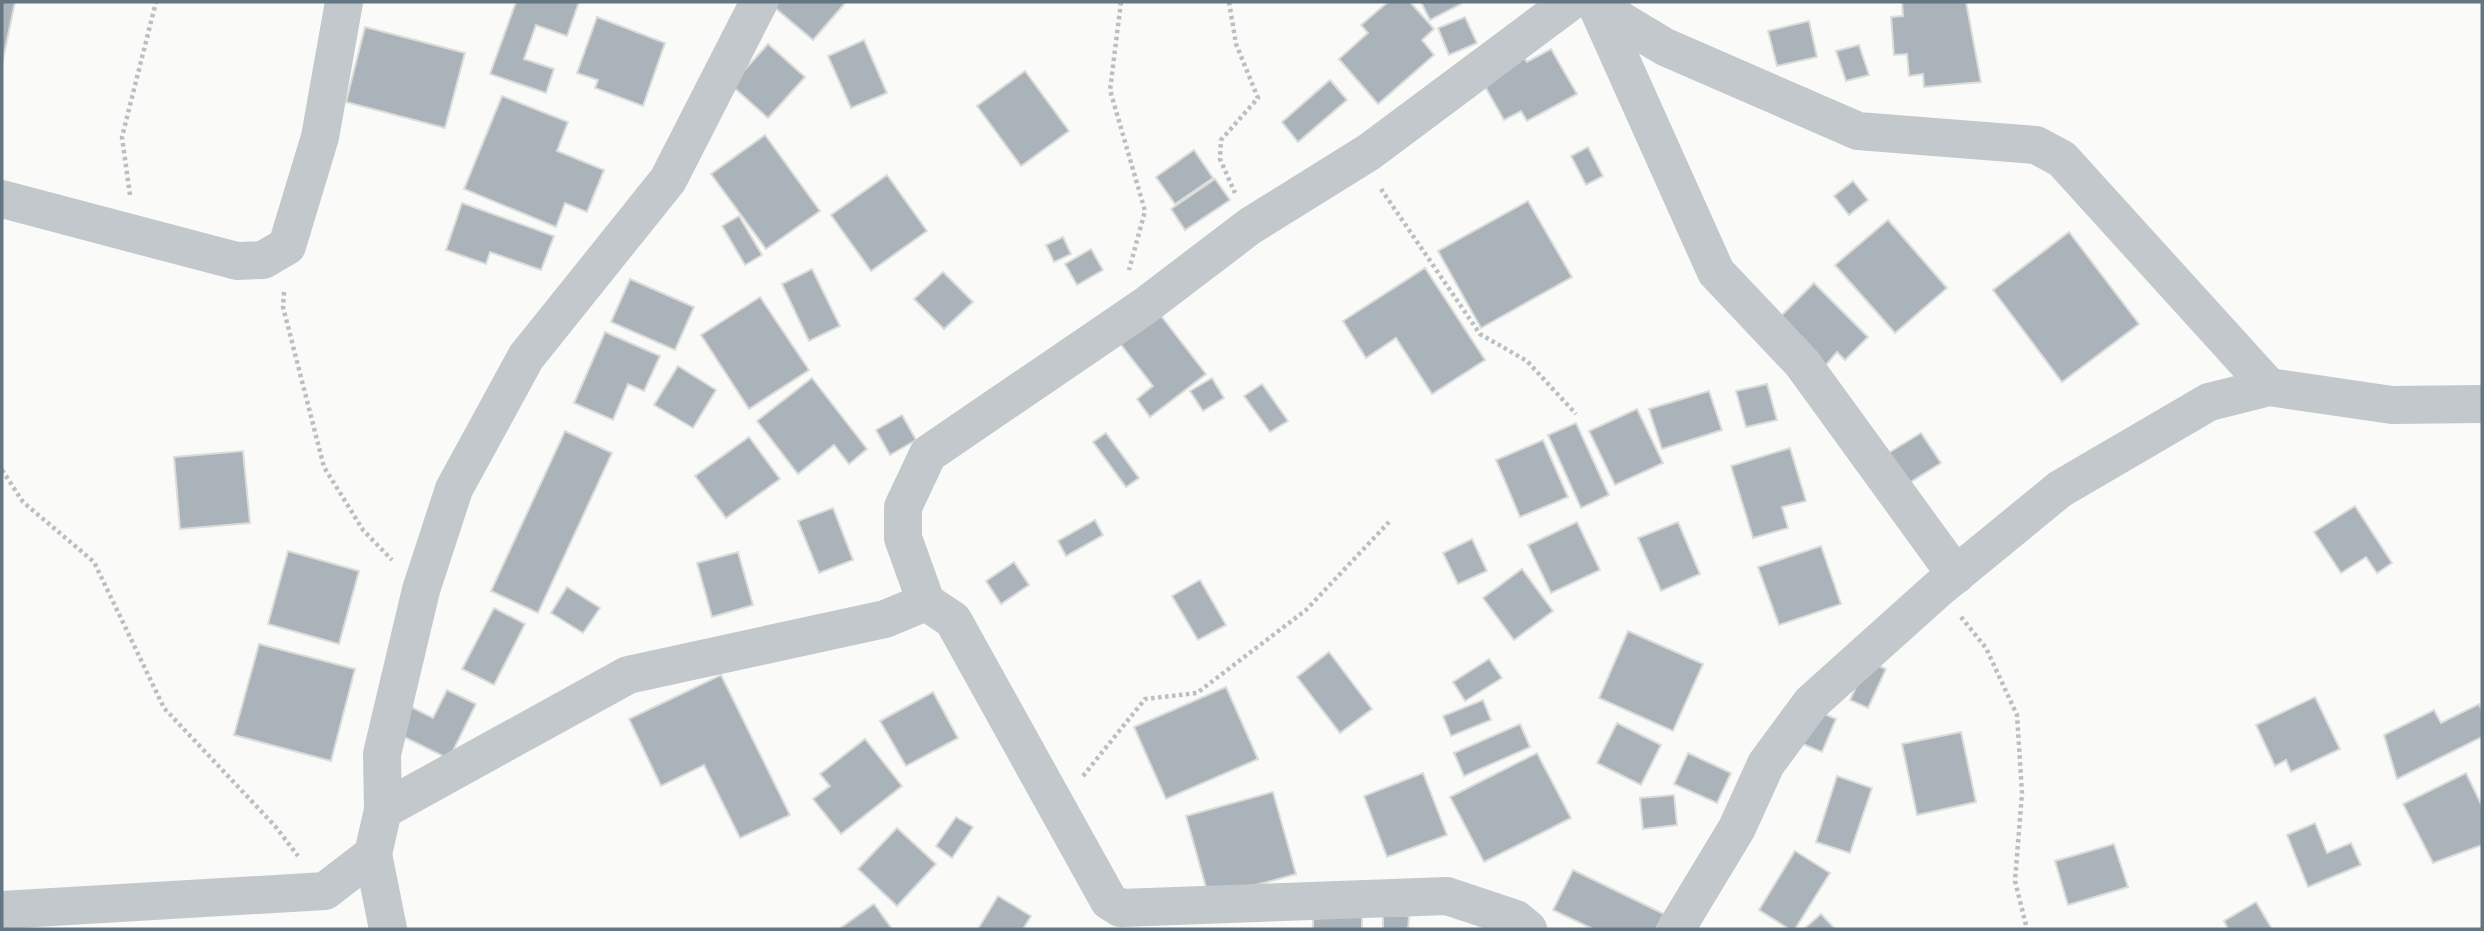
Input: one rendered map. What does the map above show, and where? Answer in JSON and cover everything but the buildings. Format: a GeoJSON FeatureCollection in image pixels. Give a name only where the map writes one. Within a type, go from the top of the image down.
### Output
{"type":"FeatureCollection","features":[{"type":"Feature","properties":{"kind":"street"},"geometry":{"type":"LineString","coordinates":[[2,199],[237,261],[263,260],[287,246],[320,138],[344,2]]}},
{"type":"Feature","properties":{"kind":"street"},"geometry":{"type":"LineString","coordinates":[[388,929],[373,854],[383,810],[383,754],[421,590],[454,489],[526,357],[668,180],[759,2]]}},
{"type":"Feature","properties":{"kind":"street"},"geometry":{"type":"LineString","coordinates":[[1528,929],[1516,919],[1447,896],[1122,919],[1057,811],[953,620],[926,602],[903,538],[903,507],[928,454],[1145,306],[1250,226],[1368,152],[1570,2]]}},
{"type":"Feature","properties":{"kind":"street"},"geometry":{"type":"LineString","coordinates":[[1595,2],[1716,272],[1802,363],[1947,582]]}},
{"type":"Feature","properties":{"kind":"street"},"geometry":{"type":"LineString","coordinates":[[1602,2],[1620,20],[1665,47],[1858,131],[2036,145],[2062,159],[2269,387]]}},
{"type":"Feature","properties":{"kind":"street"},"geometry":{"type":"LineString","coordinates":[[1676,929],[1737,828],[1766,764],[1811,702],[1947,582],[2060,489],[2209,402],[2269,387],[2392,405],[2482,404]]}},
{"type":"Feature","properties":{"kind":"street"},"geometry":{"type":"LineString","coordinates":[[383,810],[628,675],[885,618],[926,602]]}},
{"type":"Feature","properties":{"kind":"street"},"geometry":{"type":"LineString","coordinates":[[2,909],[325,891],[373,854]]}},
{"type":"Feature","properties":{"kind":"path"},"geometry":{"type":"LineString","coordinates":[[136,235],[122,137],[156,2]]}},
{"type":"Feature","properties":{"kind":"path"},"geometry":{"type":"LineString","coordinates":[[1121,2],[1110,90],[1145,211],[1128,269],[1145,306]]}},
{"type":"Feature","properties":{"kind":"path"},"geometry":{"type":"LineString","coordinates":[[1229,2],[1236,44],[1258,98],[1221,140],[1220,159],[1250,226]]}},
{"type":"Feature","properties":{"kind":"path"},"geometry":{"type":"LineString","coordinates":[[1368,152],[1380,189],[1480,334],[1527,361],[1576,414]]}},
{"type":"Feature","properties":{"kind":"path"},"geometry":{"type":"LineString","coordinates":[[287,246],[283,307],[324,467],[363,530],[421,590]]}},
{"type":"Feature","properties":{"kind":"path"},"geometry":{"type":"LineString","coordinates":[[2,470],[23,502],[94,562],[164,708],[275,826],[325,891]]}},
{"type":"Feature","properties":{"kind":"path"},"geometry":{"type":"LineString","coordinates":[[1057,811],[1145,699],[1197,693],[1306,610],[1390,522]]}},
{"type":"Feature","properties":{"kind":"path"},"geometry":{"type":"LineString","coordinates":[[1947,582],[1986,648],[2017,715],[2022,793],[2015,881],[2027,929]]}}]}
